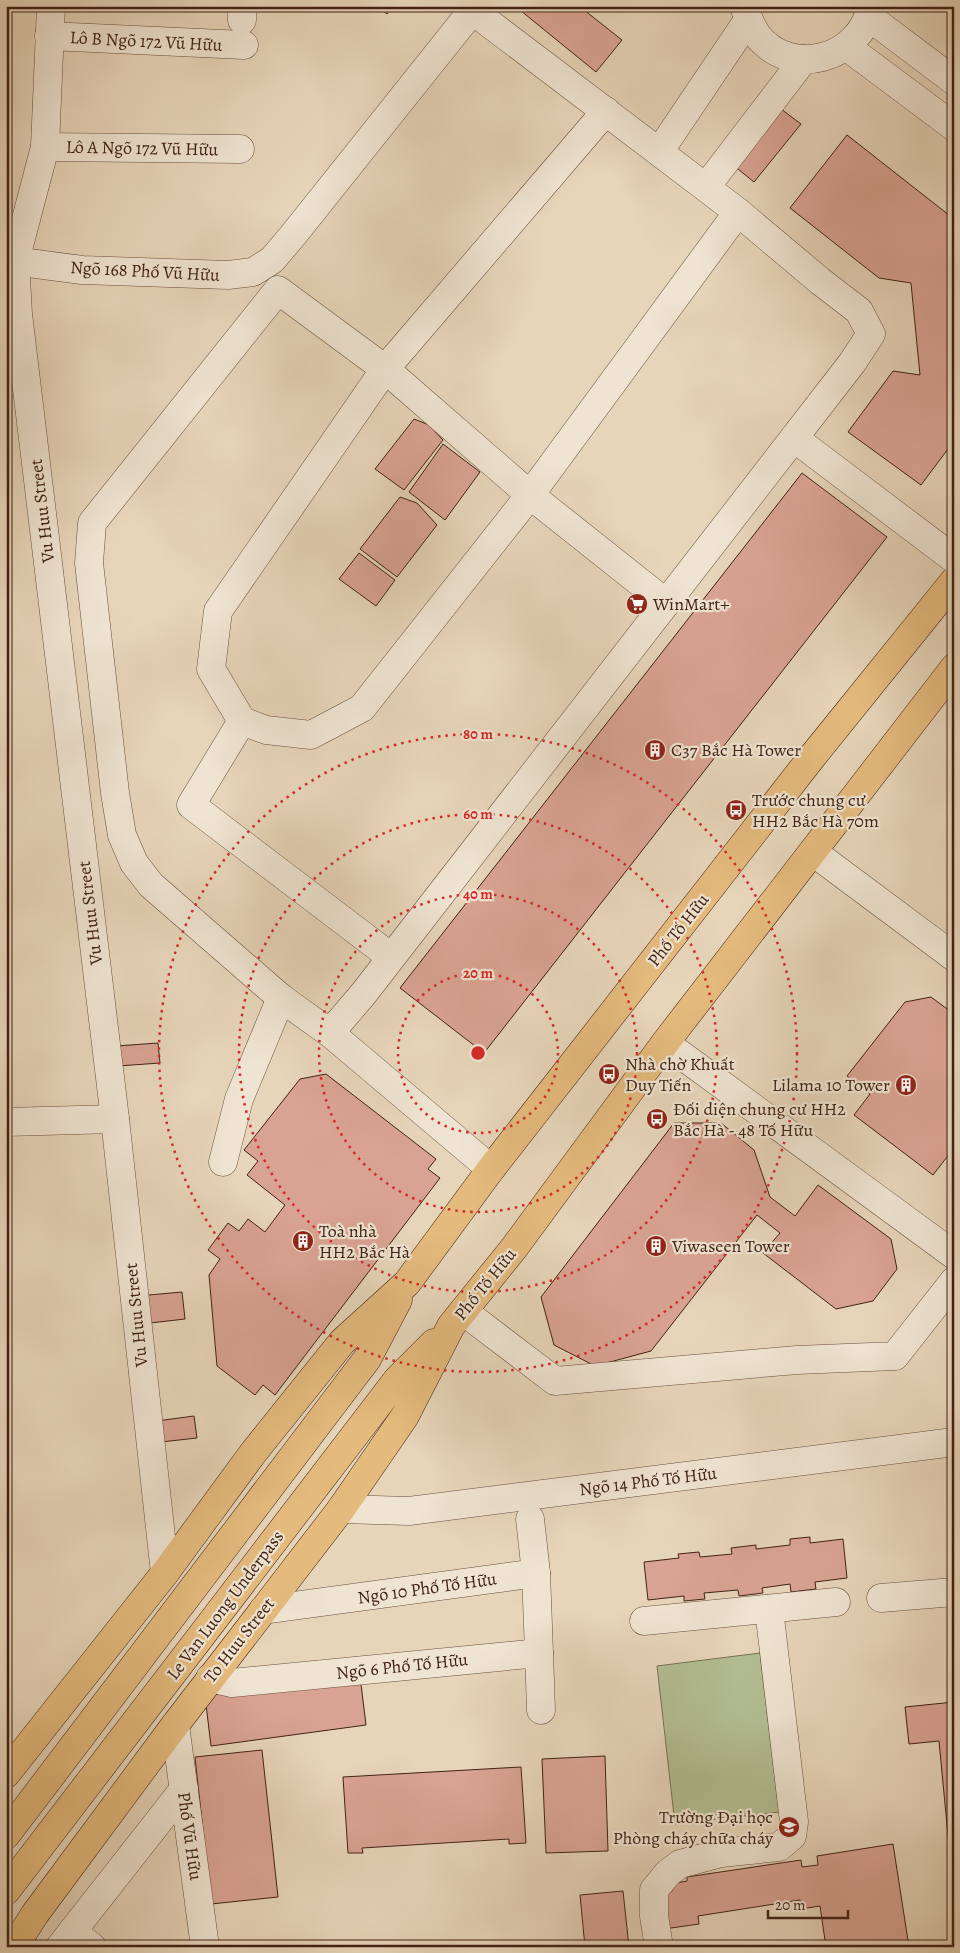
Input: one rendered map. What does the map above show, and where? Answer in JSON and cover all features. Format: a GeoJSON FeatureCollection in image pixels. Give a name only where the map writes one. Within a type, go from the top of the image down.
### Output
{"type":"FeatureCollection","features":[{"type":"Feature","properties":{"kind":"main road","name":"Phố Tố Hữu"},"geometry":{"type":"LineString","coordinates":[[407,1283],[491,1170],[812,757],[954,581]]}},
{"type":"Feature","properties":{"kind":"main road","name":"Phố Tố Hữu"},"geometry":{"type":"LineString","coordinates":[[457,1319],[514,1248],[665,1044],[954,668]]}},
{"type":"Feature","properties":{"kind":"main road","name":"Le Van Luong Underpass"},"geometry":{"type":"LineString","coordinates":[[6,1835],[367,1359],[407,1283]]}},
{"type":"Feature","properties":{"kind":"main road"},"geometry":{"type":"LineString","coordinates":[[6,1774],[165,1574],[253,1453],[342,1342],[407,1283]]}},
{"type":"Feature","properties":{"kind":"main road","name":"To Huu Street"},"geometry":{"type":"LineString","coordinates":[[14,1947],[35,1914],[174,1724],[341,1509],[405,1416],[457,1319]]}},
{"type":"Feature","properties":{"kind":"main road","name":"Le Van Luong Underpass"},"geometry":{"type":"LineString","coordinates":[[6,1892],[397,1380],[457,1319]]}},
{"type":"Feature","properties":{"kind":"main road"},"geometry":{"type":"LineString","coordinates":[[34,1947],[35,1914]]}},
{"type":"Feature","properties":{"kind":"street","name":"Vu Huu Street"},"geometry":{"type":"LineString","coordinates":[[51,6],[45,147],[11,260],[12,315],[115,1120],[165,1574]]}},
{"type":"Feature","properties":{"kind":"street"},"geometry":{"type":"LineString","coordinates":[[330,1033],[794,438],[871,334],[859,311],[738,212],[475,8]]}},
{"type":"Feature","properties":{"kind":"street","name":"Ngõ 168 Phố Vũ Hữu"},"geometry":{"type":"LineString","coordinates":[[11,260],[82,270],[228,276],[252,272],[272,260],[294,234],[475,8]]}},
{"type":"Feature","properties":{"kind":"street"},"geometry":{"type":"LineString","coordinates":[[746,13],[757,35],[770,47],[786,56],[804,59],[826,57],[846,47],[860,34],[870,12],[954,81]]}},
{"type":"Feature","properties":{"kind":"street"},"geometry":{"type":"LineString","coordinates":[[659,152],[746,13]]}},
{"type":"Feature","properties":{"kind":"street","name":"Lô B Ngõ 172 Vũ Hữu"},"geometry":{"type":"LineString","coordinates":[[49,36],[243,24]]}},
{"type":"Feature","properties":{"kind":"street"},"geometry":{"type":"LineString","coordinates":[[846,47],[954,127]]}},
{"type":"Feature","properties":{"kind":"street"},"geometry":{"type":"LineString","coordinates":[[706,187],[804,59]]}},
{"type":"Feature","properties":{"kind":"street"},"geometry":{"type":"LineString","coordinates":[[606,111],[385,369],[218,611],[212,669],[242,720],[266,730],[311,735],[362,708],[530,495],[738,212]]}},
{"type":"Feature","properties":{"kind":"street","name":"Lô A Ngõ 172 Vũ Hữu"},"geometry":{"type":"LineString","coordinates":[[45,147],[240,150]]}},
{"type":"Feature","properties":{"kind":"street"},"geometry":{"type":"LineString","coordinates":[[491,1170],[330,1033],[281,998],[151,885],[134,864],[122,835],[115,793],[89,564],[92,523],[278,290],[385,369],[530,495],[666,603]]}},
{"type":"Feature","properties":{"kind":"street"},"geometry":{"type":"LineString","coordinates":[[794,438],[954,560]]}},
{"type":"Feature","properties":{"kind":"street"},"geometry":{"type":"LineString","coordinates":[[242,720],[191,804],[391,957]]}},
{"type":"Feature","properties":{"kind":"street"},"geometry":{"type":"LineString","coordinates":[[813,852],[954,957]]}},
{"type":"Feature","properties":{"kind":"street"},"geometry":{"type":"LineString","coordinates":[[223,1162],[239,1099],[281,998]]}},
{"type":"Feature","properties":{"kind":"street"},"geometry":{"type":"LineString","coordinates":[[665,1044],[954,1255]]}},
{"type":"Feature","properties":{"kind":"street"},"geometry":{"type":"LineString","coordinates":[[6,1122],[115,1120]]}},
{"type":"Feature","properties":{"kind":"street"},"geometry":{"type":"LineString","coordinates":[[457,1319],[555,1381],[797,1360],[895,1356],[954,1281]]}},
{"type":"Feature","properties":{"kind":"street","name":"Ngõ 14 Phố Tố Hữu"},"geometry":{"type":"LineString","coordinates":[[341,1509],[409,1512],[954,1442]]}},
{"type":"Feature","properties":{"kind":"street"},"geometry":{"type":"LineString","coordinates":[[530,1519],[536,1573],[541,1710]]}},
{"type":"Feature","properties":{"kind":"street","name":"Ngõ 10 Phố Tố Hữu"},"geometry":{"type":"LineString","coordinates":[[263,1610],[536,1573]]}},
{"type":"Feature","properties":{"kind":"street"},"geometry":{"type":"LineString","coordinates":[[882,1598],[954,1592]]}},
{"type":"Feature","properties":{"kind":"street"},"geometry":{"type":"LineString","coordinates":[[644,1621],[836,1602]]}},
{"type":"Feature","properties":{"kind":"street"},"geometry":{"type":"LineString","coordinates":[[659,1947],[654,1916],[654,1890],[668,1873],[680,1864],[721,1853],[779,1847],[792,1836],[794,1822],[770,1608]]}},
{"type":"Feature","properties":{"kind":"street","name":"Ngõ 6 Phố Tố Hữu"},"geometry":{"type":"LineString","coordinates":[[210,1678],[232,1683],[539,1653]]}},
{"type":"Feature","properties":{"kind":"street","name":"Phố Vũ Hữu"},"geometry":{"type":"LineString","coordinates":[[174,1724],[205,1947]]}},
{"type":"Feature","properties":{"kind":"street"},"geometry":{"type":"LineString","coordinates":[[74,1942],[184,1789]]}},
{"type":"Feature","properties":{"kind":"green space"},"geometry":{"type":"Polygon","coordinates":[[[760,1653],[779,1812],[675,1824],[657,1666],[760,1653]]]}},
{"type":"Feature","properties":{"kind":"building"},"geometry":{"type":"Polygon","coordinates":[[[377,6],[393,6],[387,14],[377,6]]]}},
{"type":"Feature","properties":{"kind":"building"},"geometry":{"type":"Polygon","coordinates":[[[515,6],[579,6],[622,40],[596,72],[515,6]]]}},
{"type":"Feature","properties":{"kind":"building"},"geometry":{"type":"Polygon","coordinates":[[[773,103],[801,124],[754,182],[728,161],[773,103]]]}},
{"type":"Feature","properties":{"kind":"building"},"geometry":{"type":"Polygon","coordinates":[[[847,135],[954,219],[954,441],[921,485],[848,432],[893,371],[920,375],[911,283],[879,278],[790,208],[847,135]]]}},
{"type":"Feature","properties":{"kind":"building"},"geometry":{"type":"Polygon","coordinates":[[[414,419],[429,425],[443,440],[404,490],[375,469],[414,419]]]}},
{"type":"Feature","properties":{"kind":"building"},"geometry":{"type":"Polygon","coordinates":[[[443,444],[480,472],[445,520],[409,492],[443,444]]]}},
{"type":"Feature","properties":{"kind":"building","name":"C37 Bắc Hà Tower"},"geometry":{"type":"Polygon","coordinates":[[[802,473],[887,537],[484,1053],[400,988],[802,473]]]}},
{"type":"Feature","properties":{"kind":"building"},"geometry":{"type":"Polygon","coordinates":[[[400,497],[417,503],[437,525],[397,577],[360,549],[400,497]]]}},
{"type":"Feature","properties":{"kind":"building"},"geometry":{"type":"Polygon","coordinates":[[[359,553],[395,580],[376,606],[339,579],[359,553]]]}},
{"type":"Feature","properties":{"kind":"building","name":"Lilama 10 Tower"},"geometry":{"type":"Polygon","coordinates":[[[931,997],[954,1014],[954,1148],[933,1175],[854,1115],[870,1094],[847,1076],[905,1002],[931,997]]]}},
{"type":"Feature","properties":{"kind":"building"},"geometry":{"type":"Polygon","coordinates":[[[158,1043],[160,1063],[118,1066],[116,1046],[158,1043]]]}},
{"type":"Feature","properties":{"kind":"building","name":"Toà nhà HH2 Bắc Hà"},"geometry":{"type":"Polygon","coordinates":[[[326,1074],[436,1159],[428,1169],[440,1178],[275,1395],[263,1385],[255,1395],[217,1366],[209,1275],[220,1259],[208,1250],[228,1223],[239,1231],[248,1219],[265,1232],[285,1205],[247,1175],[258,1161],[244,1150],[300,1079],[326,1074]]]}},
{"type":"Feature","properties":{"kind":"building","name":"Viwaseen Tower"},"geometry":{"type":"Polygon","coordinates":[[[674,1123],[721,1123],[754,1150],[770,1197],[795,1216],[818,1185],[891,1239],[897,1269],[873,1301],[836,1309],[763,1253],[780,1233],[757,1215],[651,1351],[595,1366],[554,1345],[541,1297],[674,1123]]]}},
{"type":"Feature","properties":{"kind":"building"},"geometry":{"type":"Polygon","coordinates":[[[182,1292],[185,1319],[141,1324],[138,1296],[182,1292]]]}},
{"type":"Feature","properties":{"kind":"building"},"geometry":{"type":"Polygon","coordinates":[[[194,1416],[197,1438],[152,1443],[149,1422],[194,1416]]]}},
{"type":"Feature","properties":{"kind":"building"},"geometry":{"type":"Polygon","coordinates":[[[810,1537],[810,1543],[843,1539],[847,1578],[815,1582],[816,1589],[791,1592],[790,1584],[762,1588],[763,1593],[739,1596],[738,1590],[704,1593],[705,1599],[684,1601],[684,1596],[648,1600],[644,1562],[679,1558],[678,1554],[699,1552],[700,1557],[732,1554],[731,1548],[756,1545],[756,1549],[790,1545],[790,1539],[810,1537]]]}},
{"type":"Feature","properties":{"kind":"building"},"geometry":{"type":"Polygon","coordinates":[[[360,1676],[366,1725],[211,1746],[205,1696],[360,1676]]]}},
{"type":"Feature","properties":{"kind":"building"},"geometry":{"type":"Polygon","coordinates":[[[954,1702],[953,1888],[939,1741],[909,1744],[905,1707],[954,1702]]]}},
{"type":"Feature","properties":{"kind":"building"},"geometry":{"type":"Polygon","coordinates":[[[262,1750],[278,1897],[211,1904],[195,1757],[262,1750]]]}},
{"type":"Feature","properties":{"kind":"building"},"geometry":{"type":"Polygon","coordinates":[[[605,1756],[608,1851],[546,1853],[542,1759],[605,1756]]]}},
{"type":"Feature","properties":{"kind":"building"},"geometry":{"type":"Polygon","coordinates":[[[521,1767],[526,1843],[509,1844],[509,1839],[362,1848],[363,1853],[348,1853],[343,1777],[521,1767]]]}},
{"type":"Feature","properties":{"kind":"building"},"geometry":{"type":"Polygon","coordinates":[[[893,1844],[909,1947],[826,1947],[820,1906],[801,1909],[800,1900],[698,1916],[699,1924],[664,1929],[659,1893],[672,1891],[671,1884],[687,1881],[687,1877],[801,1860],[802,1867],[818,1865],[817,1856],[893,1844]]]}},
{"type":"Feature","properties":{"kind":"building"},"geometry":{"type":"Polygon","coordinates":[[[623,1891],[629,1947],[585,1947],[580,1895],[623,1891]]]}},
{"type":"Feature","properties":{"kind":"place","name":"WinMart+"},"geometry":{"type":"Point","coordinates":[637,604]}},
{"type":"Feature","properties":{"kind":"place","name":"C37 Bắc Hà Tower"},"geometry":{"type":"Point","coordinates":[655,750]}},
{"type":"Feature","properties":{"kind":"place","name":"Trước chung cư HH2 Bắc Hà 70m"},"geometry":{"type":"Point","coordinates":[736,810]}},
{"type":"Feature","properties":{"kind":"place","name":"Nhà chờ Khuất Duy Tiến"},"geometry":{"type":"Point","coordinates":[609,1074]}},
{"type":"Feature","properties":{"kind":"place","name":"Lilama 10 Tower"},"geometry":{"type":"Point","coordinates":[906,1085]}},
{"type":"Feature","properties":{"kind":"place","name":"Đối diện chung cư HH2 Bắc Hà - 48 Tố Hữu"},"geometry":{"type":"Point","coordinates":[657,1119]}},
{"type":"Feature","properties":{"kind":"place","name":"Toà nhà HH2 Bắc Hà"},"geometry":{"type":"Point","coordinates":[303,1241]}},
{"type":"Feature","properties":{"kind":"place","name":"Viwaseen Tower"},"geometry":{"type":"Point","coordinates":[656,1246]}},
{"type":"Feature","properties":{"kind":"place","name":"Trường Đại học Phòng cháy chữa cháy"},"geometry":{"type":"Point","coordinates":[789,1827]}}]}
